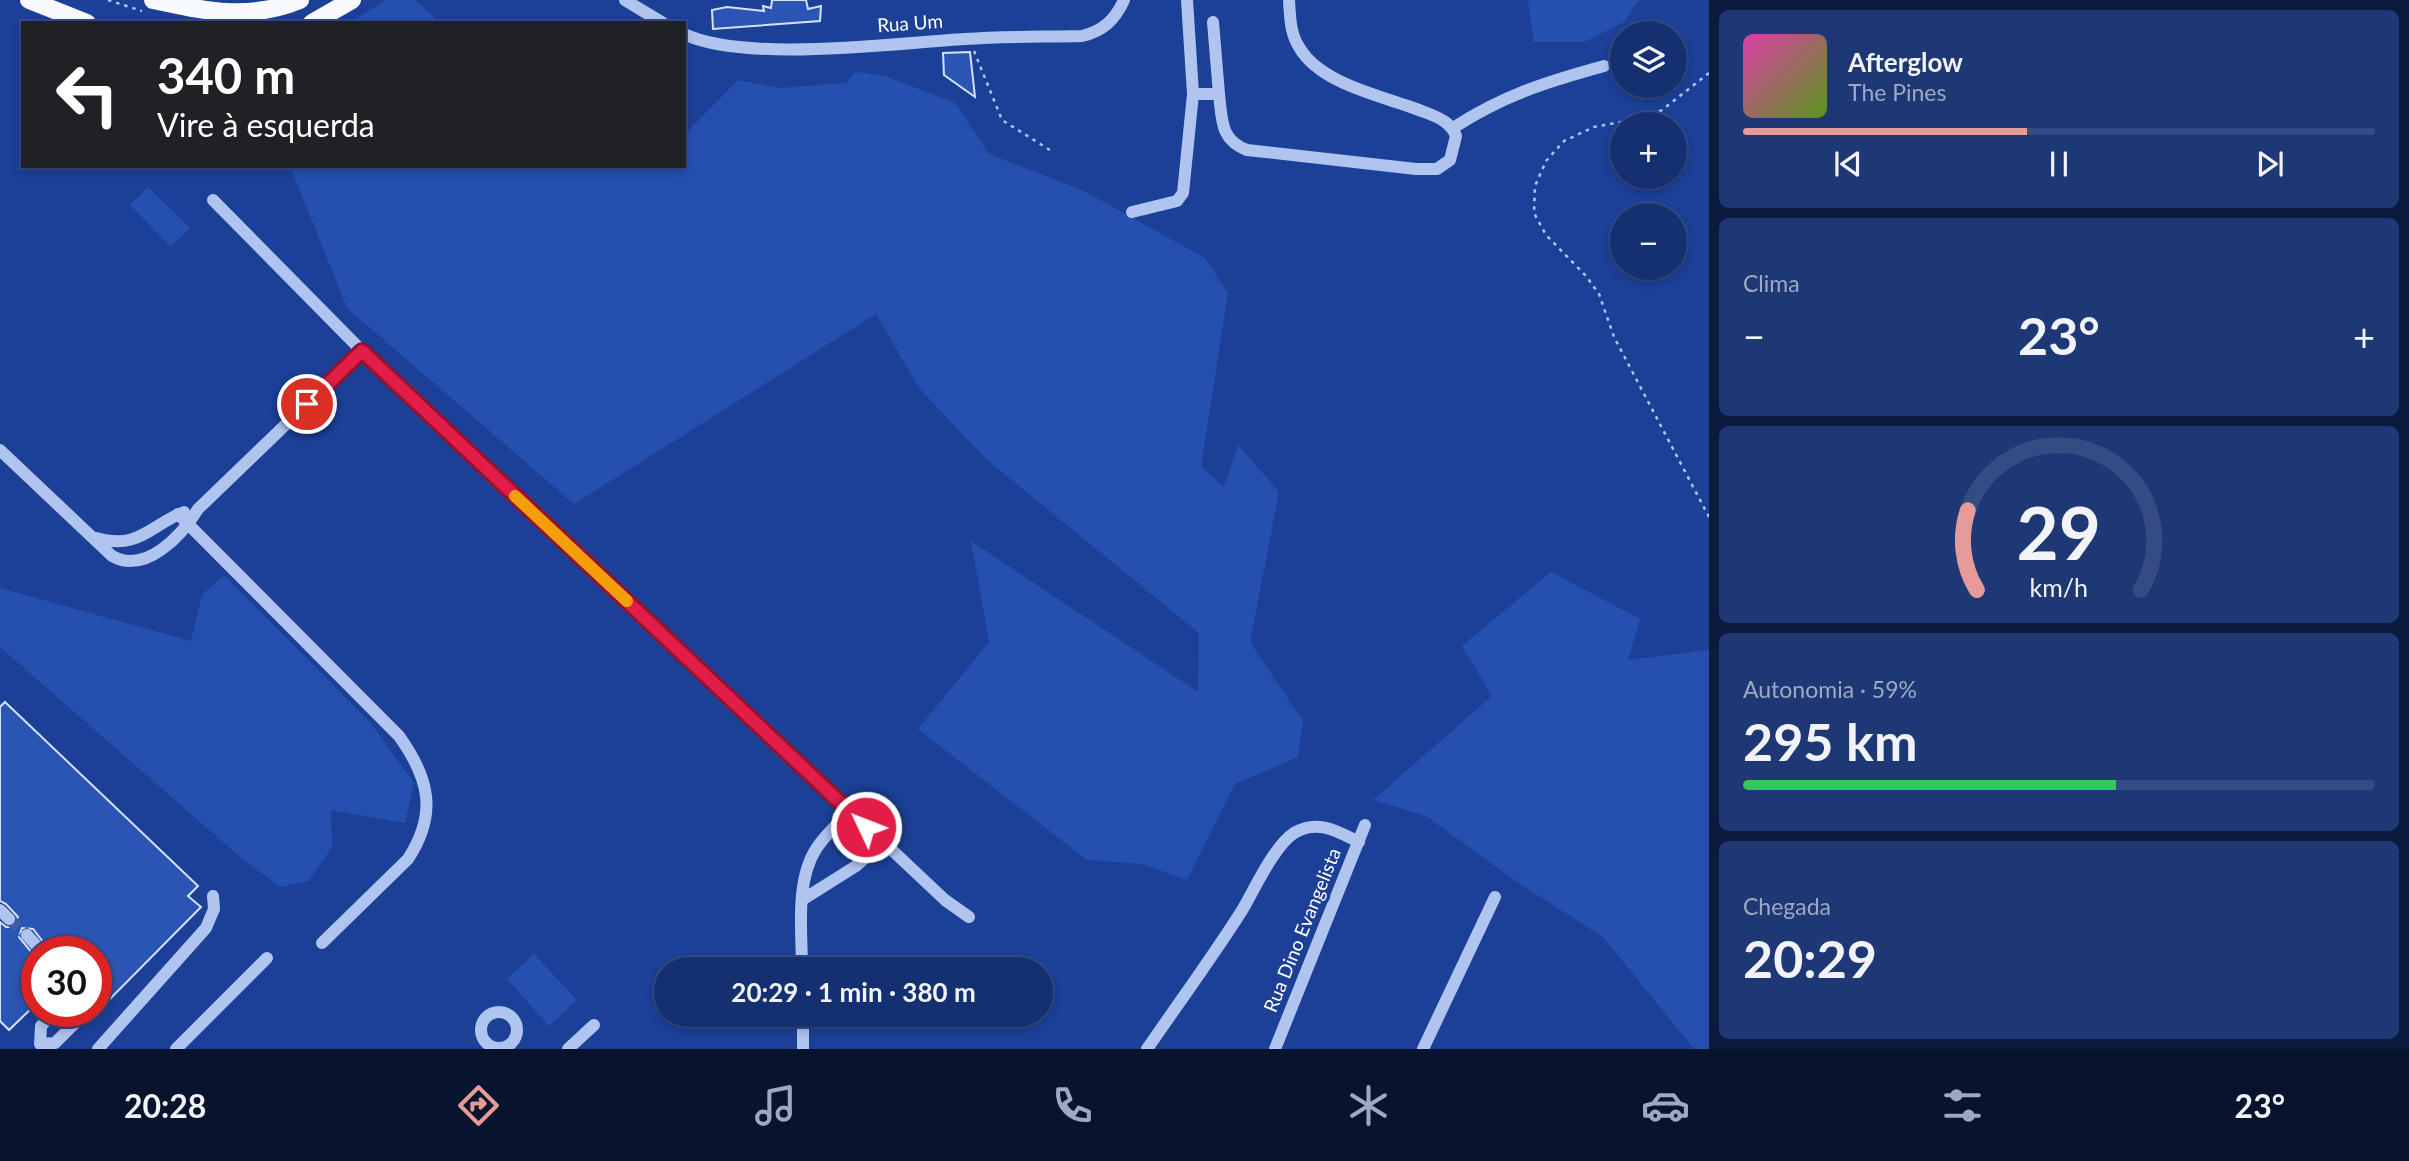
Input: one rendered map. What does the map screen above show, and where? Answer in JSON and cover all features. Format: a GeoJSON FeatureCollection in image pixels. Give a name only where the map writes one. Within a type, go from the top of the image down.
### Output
{"type":"FeatureCollection","features":[{"type":"Feature","properties":{"kind":"main road"},"geometry":{"type":"LineString","coordinates":[[29,0],[82,21]]}},
{"type":"Feature","properties":{"kind":"main road"},"geometry":{"type":"LineString","coordinates":[[153,0],[197,10],[261,13],[300,0]]}},
{"type":"Feature","properties":{"kind":"main road"},"geometry":{"type":"LineString","coordinates":[[315,21],[352,0]]}},
{"type":"Feature","properties":{"kind":"street"},"geometry":{"type":"LineString","coordinates":[[625,0],[660,21]]}},
{"type":"Feature","properties":{"kind":"street","name":"Rua Um"},"geometry":{"type":"LineString","coordinates":[[686,34],[732,45],[773,48],[1090,34],[1098,32],[1109,23],[1124,0]]}},
{"type":"Feature","properties":{"kind":"street"},"geometry":{"type":"LineString","coordinates":[[1132,212],[1177,201],[1183,193],[1193,94],[1186,0]]}},
{"type":"Feature","properties":{"kind":"street"},"geometry":{"type":"LineString","coordinates":[[1213,22],[1224,133],[1236,146],[1416,169],[1437,169],[1445,164],[1453,153],[1456,136],[1453,128],[1440,118],[1339,81],[1323,72],[1299,48],[1291,29],[1289,0]]}},
{"type":"Feature","properties":{"kind":"street"},"geometry":{"type":"LineString","coordinates":[[1453,128],[1521,91],[1604,66]]}},
{"type":"Feature","properties":{"kind":"street"},"geometry":{"type":"LineString","coordinates":[[1193,94],[1219,94]]}},
{"type":"Feature","properties":{"kind":"street"},"geometry":{"type":"LineString","coordinates":[[213,200],[362,351],[945,900],[969,917]]}},
{"type":"Feature","properties":{"kind":"street"},"geometry":{"type":"LineString","coordinates":[[0,450],[112,556],[133,561],[144,559],[160,550],[188,525],[198,509],[362,351]]}},
{"type":"Feature","properties":{"kind":"street"},"geometry":{"type":"LineString","coordinates":[[94,538],[128,542],[140,538],[178,514],[198,509]]}},
{"type":"Feature","properties":{"kind":"street"},"geometry":{"type":"LineString","coordinates":[[178,514],[399,736],[411,753],[428,794],[424,826],[418,844],[408,859],[322,943]]}},
{"type":"Feature","properties":{"kind":"street"},"geometry":{"type":"LineString","coordinates":[[802,957],[806,876],[816,850],[850,811]]}},
{"type":"Feature","properties":{"kind":"street","name":"Rua Dino Evangelista"},"geometry":{"type":"LineString","coordinates":[[1275,1049],[1365,825]]}},
{"type":"Feature","properties":{"kind":"street"},"geometry":{"type":"LineString","coordinates":[[1147,1049],[1241,912],[1283,844],[1293,834],[1318,826],[1331,827],[1359,842]]}},
{"type":"Feature","properties":{"kind":"street"},"geometry":{"type":"LineString","coordinates":[[803,900],[856,866],[883,842]]}},
{"type":"Feature","properties":{"kind":"street"},"geometry":{"type":"LineString","coordinates":[[98,1049],[206,928],[214,908],[214,896]]}},
{"type":"Feature","properties":{"kind":"street"},"geometry":{"type":"LineString","coordinates":[[1423,1049],[1495,897]]}},
{"type":"Feature","properties":{"kind":"street"},"geometry":{"type":"LineString","coordinates":[[176,1049],[267,958]]}},
{"type":"Feature","properties":{"kind":"street"},"geometry":{"type":"LineString","coordinates":[[568,1049],[594,1025]]}},
{"type":"Feature","properties":{"kind":"street"},"geometry":{"type":"LineString","coordinates":[[41,1027],[40,1044],[55,1043],[71,1027]]}},
{"type":"Feature","properties":{"kind":"street"},"geometry":{"type":"LineString","coordinates":[[803,1027],[803,1049]]}},
{"type":"Feature","properties":{"kind":"path"},"geometry":{"type":"LineString","coordinates":[[968,38],[1002,120],[1053,152]]}},
{"type":"Feature","properties":{"kind":"path"},"geometry":{"type":"LineString","coordinates":[[1709,73],[1662,110],[1647,117],[1594,127],[1564,141],[1546,162],[1535,186],[1534,213],[1546,235],[1579,268],[1599,294],[1614,337],[1709,517]]}},
{"type":"Feature","properties":{"kind":"shaded area"},"geometry":{"type":"Polygon","coordinates":[[[386,0],[415,0],[438,21],[352,21],[386,0]]]}},
{"type":"Feature","properties":{"kind":"shaded area"},"geometry":{"type":"Polygon","coordinates":[[[1528,0],[1639,0],[1625,21],[1610,21],[1610,29],[1584,42],[1534,42],[1528,0]]]}},
{"type":"Feature","properties":{"kind":"shaded area"},"geometry":{"type":"Polygon","coordinates":[[[856,72],[885,76],[955,103],[989,154],[1084,191],[1205,258],[1228,293],[1201,467],[1224,487],[1238,445],[1279,492],[1250,642],[1303,721],[1298,757],[1235,784],[1187,880],[1142,864],[1087,860],[918,729],[989,642],[971,541],[1198,692],[1199,633],[986,459],[919,388],[876,314],[574,504],[347,308],[291,168],[686,168],[686,133],[738,80],[780,88],[846,83],[856,72]]]}},
{"type":"Feature","properties":{"kind":"shaded area"},"geometry":{"type":"Polygon","coordinates":[[[148,187],[190,228],[171,247],[130,205],[148,187]]]}},
{"type":"Feature","properties":{"kind":"shaded area"},"geometry":{"type":"Polygon","coordinates":[[[1551,572],[1640,619],[1628,660],[1709,650],[1709,1049],[1694,1049],[1603,937],[1520,884],[1426,816],[1373,800],[1492,696],[1462,646],[1551,572]]]}},
{"type":"Feature","properties":{"kind":"shaded area"},"geometry":{"type":"Polygon","coordinates":[[[224,575],[369,721],[414,783],[405,823],[331,810],[332,847],[309,881],[280,887],[239,856],[0,647],[0,588],[191,641],[202,595],[224,575]]]}},
{"type":"Feature","properties":{"kind":"shaded area"},"geometry":{"type":"Polygon","coordinates":[[[534,954],[577,1000],[549,1026],[507,979],[534,954]]]}},
{"type":"Feature","properties":{"kind":"building"},"geometry":{"type":"Polygon","coordinates":[[[772,0],[806,0],[808,9],[821,6],[820,21],[713,29],[712,10],[727,7],[764,11],[763,6],[771,8],[772,0]]]}},
{"type":"Feature","properties":{"kind":"building"},"geometry":{"type":"Polygon","coordinates":[[[970,52],[975,97],[944,75],[943,53],[970,52]]]}},
{"type":"Feature","properties":{"kind":"building"},"geometry":{"type":"Polygon","coordinates":[[[5,702],[198,886],[188,896],[201,907],[112,997],[112,936],[38,936],[33,929],[22,928],[19,937],[21,1018],[9,1030],[0,1021],[0,922],[6,927],[12,927],[18,917],[0,901],[0,707],[5,702]]]}},
{"type":"Feature","properties":{"kind":"tunnel"},"geometry":{"type":"LineString","coordinates":[[9,919],[27,935]]}},
{"type":"Feature","properties":{"kind":"slow traffic"},"geometry":{"type":"LineString","coordinates":[[515,496],[627,601]]}},
{"type":"Feature","properties":{"kind":"route"},"geometry":{"type":"LineString","coordinates":[[307,404],[362,351],[866,827]]}}]}
